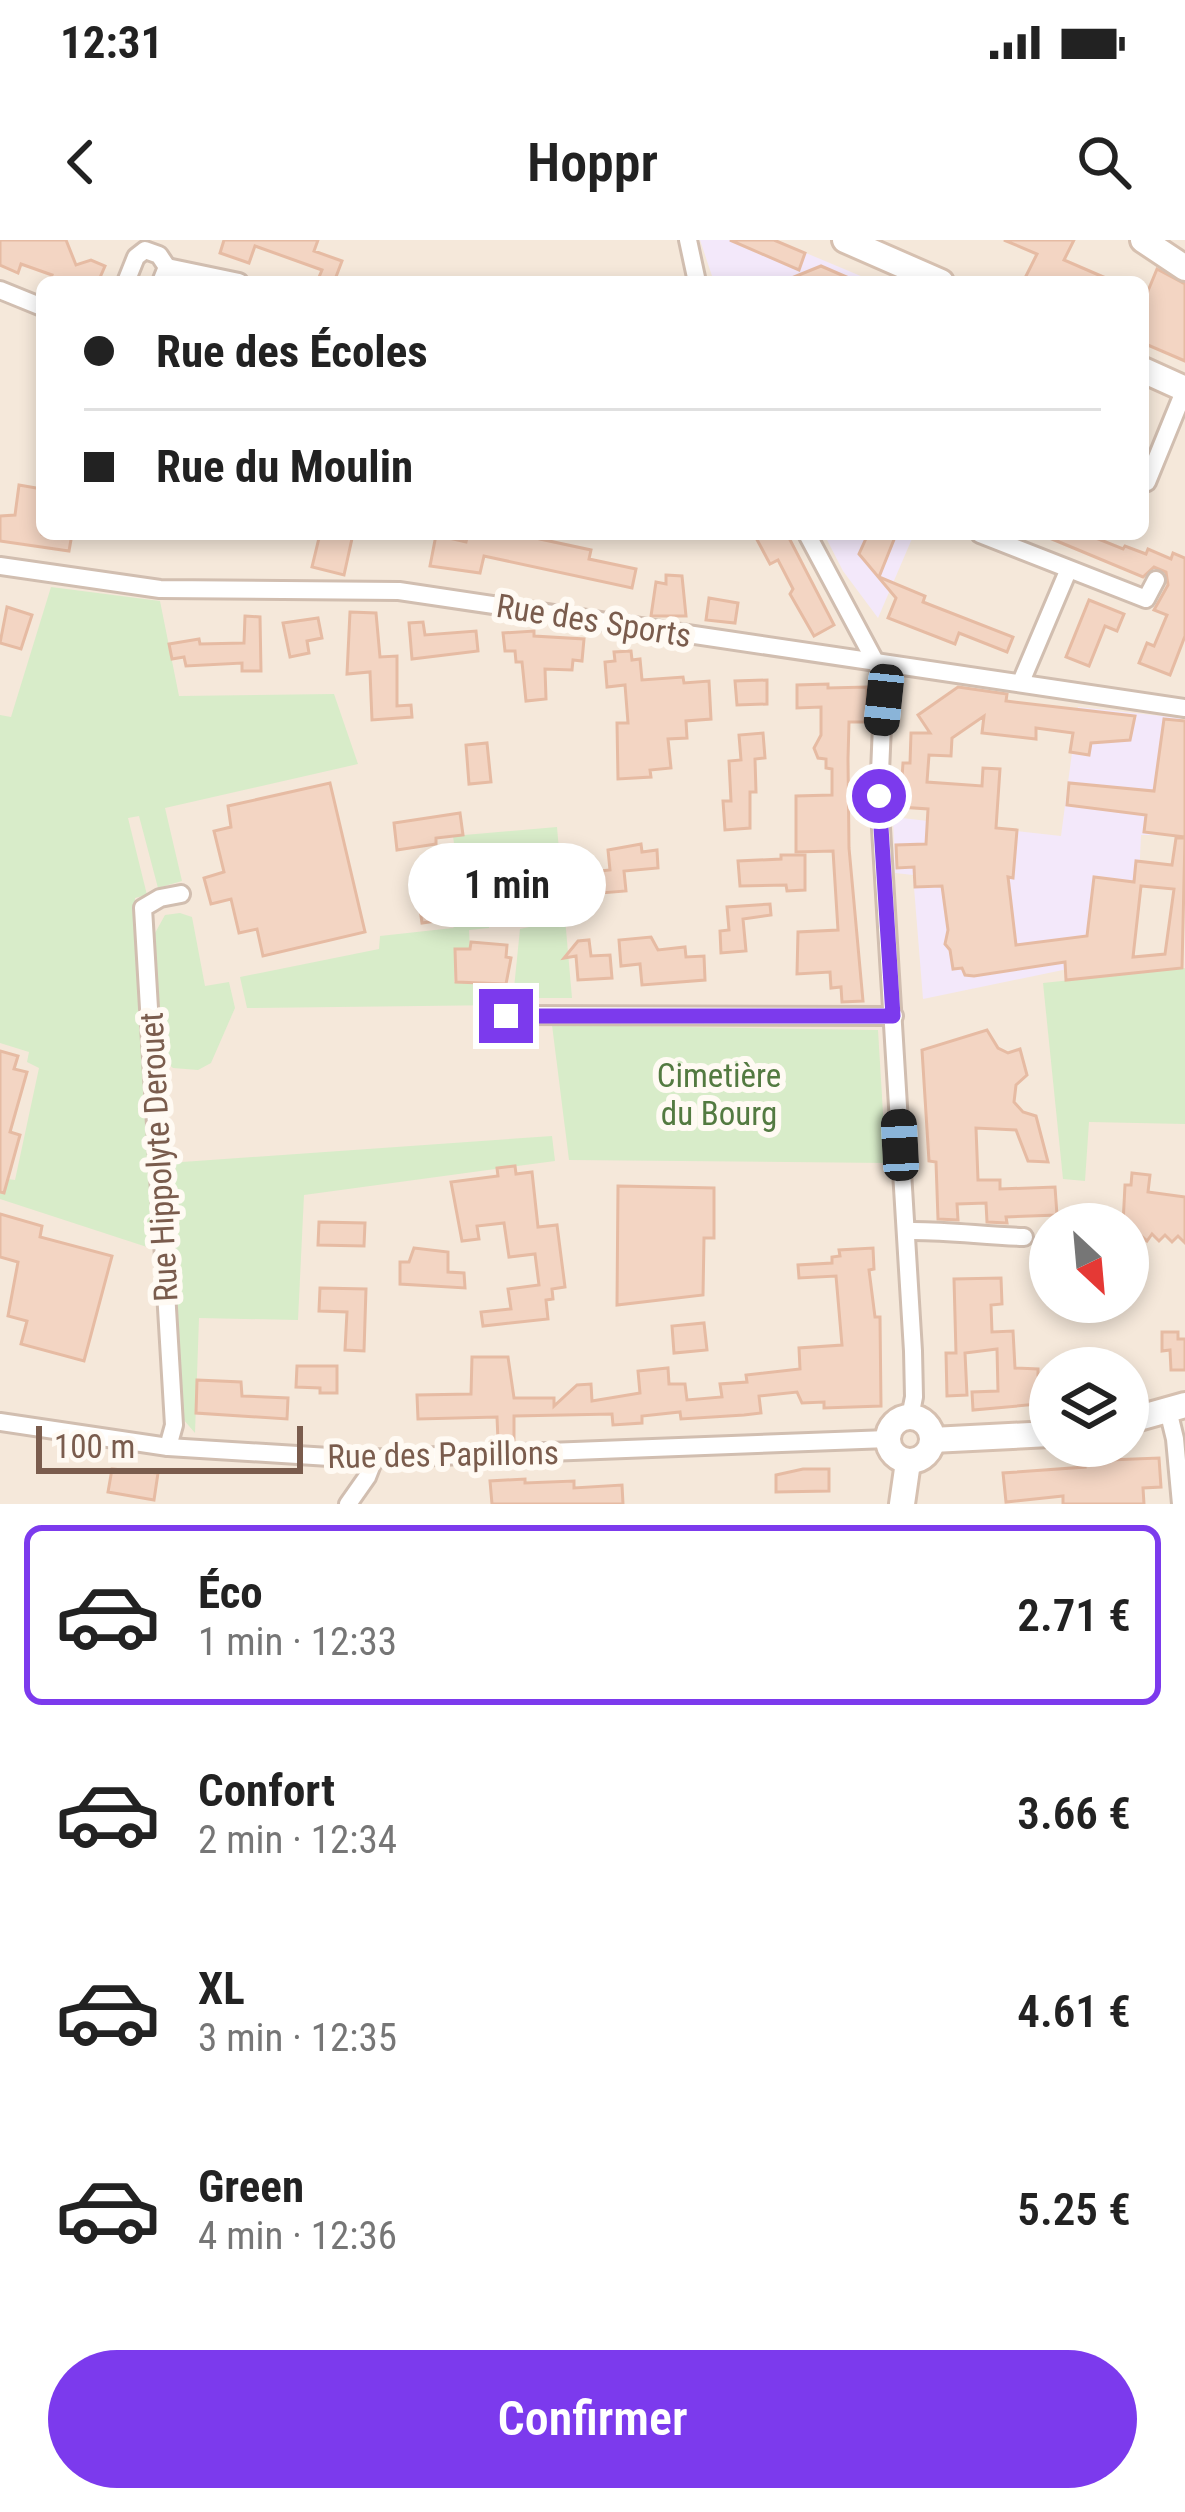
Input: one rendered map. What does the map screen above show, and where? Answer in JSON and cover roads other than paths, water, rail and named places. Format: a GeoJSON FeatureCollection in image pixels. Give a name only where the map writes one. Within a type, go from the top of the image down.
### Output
{"type":"FeatureCollection","features":[{"type":"Feature","properties":{"kind":"street"},"geometry":{"type":"LineString","coordinates":[[688,240],[697,276]]}},
{"type":"Feature","properties":{"kind":"street"},"geometry":{"type":"LineString","coordinates":[[844,240],[927,276]]}},
{"type":"Feature","properties":{"kind":"street"},"geometry":{"type":"LineString","coordinates":[[1144,240],[1185,268]]}},
{"type":"Feature","properties":{"kind":"street"},"geometry":{"type":"LineString","coordinates":[[128,276],[136,257],[146,250],[159,255],[164,274]]}},
{"type":"Feature","properties":{"kind":"street"},"geometry":{"type":"LineString","coordinates":[[0,290],[36,305]]}},
{"type":"Feature","properties":{"kind":"street"},"geometry":{"type":"LineString","coordinates":[[1149,373],[1185,388],[1149,477]]}},
{"type":"Feature","properties":{"kind":"street"},"geometry":{"type":"LineString","coordinates":[[810,540],[878,661],[885,691],[878,765],[914,1374],[910,1417]]}},
{"type":"Feature","properties":{"kind":"street"},"geometry":{"type":"LineString","coordinates":[[994,540],[1146,599],[1156,580]]}},
{"type":"Feature","properties":{"kind":"street","name":"Rue des Sports"},"geometry":{"type":"LineString","coordinates":[[0,566],[160,589],[399,591],[1185,708]]}},
{"type":"Feature","properties":{"kind":"street"},"geometry":{"type":"LineString","coordinates":[[1021,682],[1068,571]]}},
{"type":"Feature","properties":{"kind":"street","name":"Rue Hippolyte Derouet"},"geometry":{"type":"LineString","coordinates":[[168,1447],[174,1425],[143,908],[160,898],[182,894]]}},
{"type":"Feature","properties":{"kind":"street"},"geometry":{"type":"LineString","coordinates":[[506,1016],[893,1016]]}},
{"type":"Feature","properties":{"kind":"street"},"geometry":{"type":"LineString","coordinates":[[906,1231],[1024,1237]]}},
{"type":"Feature","properties":{"kind":"street"},"geometry":{"type":"LineString","coordinates":[[1149,1415],[1180,1406],[1181,1504]]}},
{"type":"Feature","properties":{"kind":"street"},"geometry":{"type":"LineString","coordinates":[[910,1417],[928,1426],[932,1440],[925,1456],[908,1462],[893,1454],[888,1439],[897,1421],[910,1417]]}},
{"type":"Feature","properties":{"kind":"street","name":"Rue des Papillons"},"geometry":{"type":"LineString","coordinates":[[0,1422],[168,1447],[374,1459],[888,1439]]}},
{"type":"Feature","properties":{"kind":"street"},"geometry":{"type":"LineString","coordinates":[[932,1440],[1029,1435]]}},
{"type":"Feature","properties":{"kind":"street"},"geometry":{"type":"LineString","coordinates":[[348,1504],[374,1459]]}},
{"type":"Feature","properties":{"kind":"street"},"geometry":{"type":"LineString","coordinates":[[902,1504],[908,1462]]}},
{"type":"Feature","properties":{"kind":"park label","name":"Cimetière du Bourg"},"geometry":{"type":"Point","coordinates":[719,1094]}}]}
